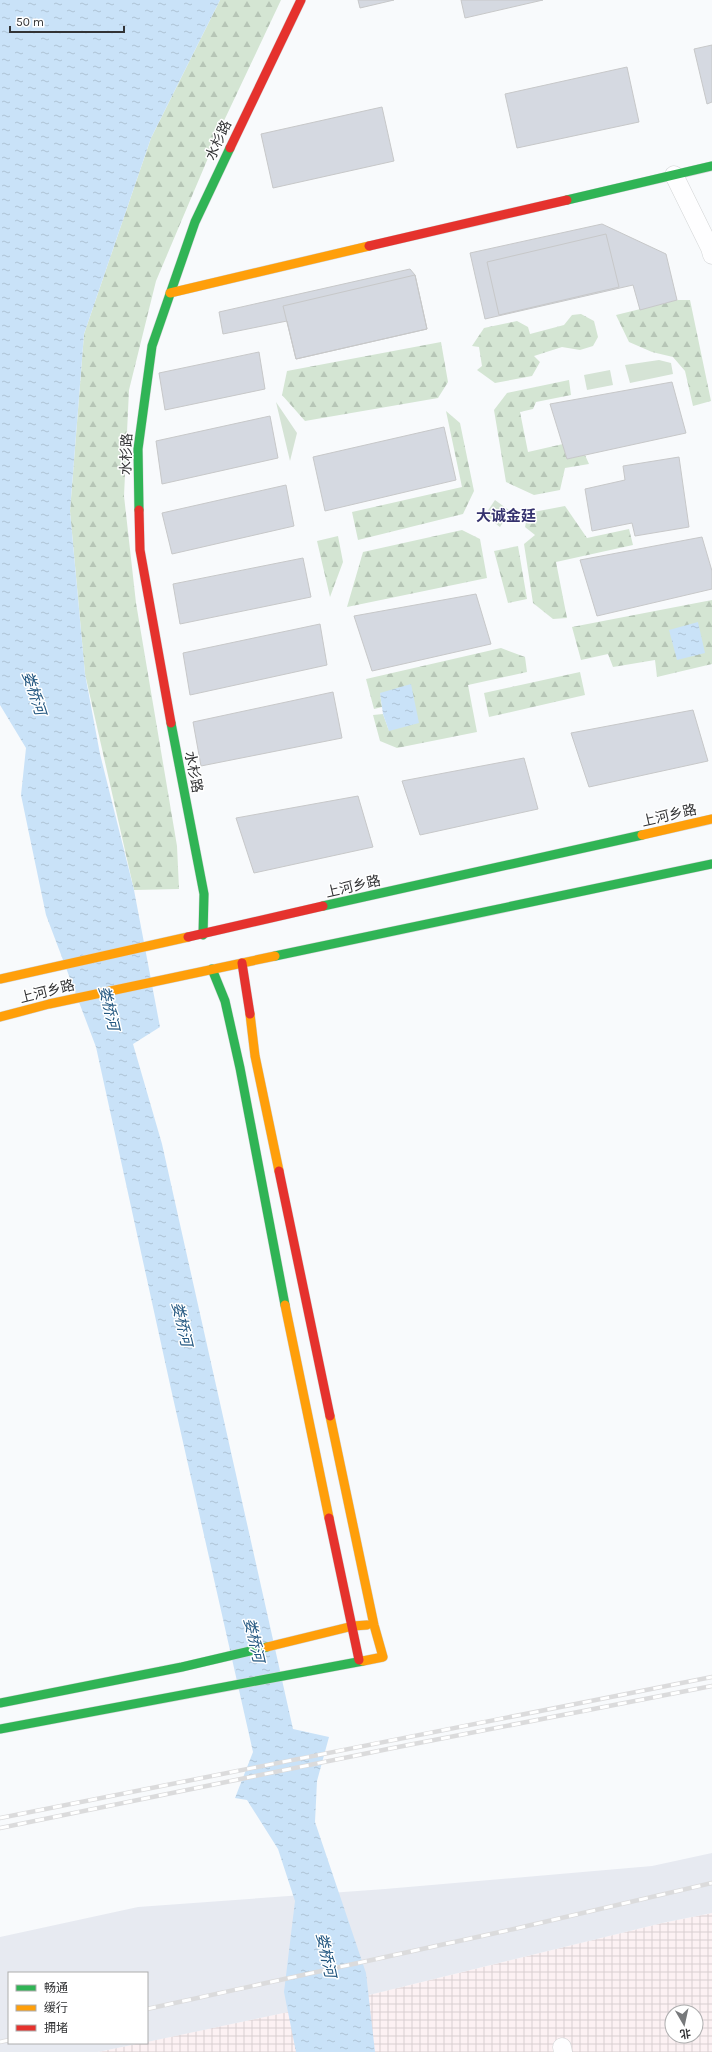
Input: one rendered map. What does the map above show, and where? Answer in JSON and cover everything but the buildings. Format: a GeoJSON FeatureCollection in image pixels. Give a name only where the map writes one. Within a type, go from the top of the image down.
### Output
{"type":"FeatureCollection","features":[{"type":"Feature","properties":{"kind":"street","name":"水杉路"},"geometry":{"type":"LineString","coordinates":[[203,935],[204,894],[150,619],[140,550],[138,449],[152,346],[195,222],[301,0]]}},
{"type":"Feature","properties":{"kind":"street"},"geometry":{"type":"LineString","coordinates":[[170,293],[712,166]]}},
{"type":"Feature","properties":{"kind":"street"},"geometry":{"type":"LineString","coordinates":[[674,175],[712,254]]}},
{"type":"Feature","properties":{"kind":"street","name":"上河乡路"},"geometry":{"type":"LineString","coordinates":[[0,979],[203,935],[712,820]]}},
{"type":"Feature","properties":{"kind":"street","name":"上河乡路"},"geometry":{"type":"LineString","coordinates":[[0,1018],[49,1004],[712,864]]}},
{"type":"Feature","properties":{"kind":"street"},"geometry":{"type":"LineString","coordinates":[[0,1729],[359,1660],[383,1657],[374,1625],[255,1056],[248,991],[242,963]]}},
{"type":"Feature","properties":{"kind":"street"},"geometry":{"type":"LineString","coordinates":[[212,969],[225,1001],[240,1068],[303,1399],[353,1626],[359,1660]]}},
{"type":"Feature","properties":{"kind":"street"},"geometry":{"type":"LineString","coordinates":[[0,1703],[182,1667],[353,1626],[374,1625]]}},
{"type":"Feature","properties":{"kind":"shaded area"},"geometry":{"type":"Polygon","coordinates":[[[712,1853],[712,1913],[662,1923],[373,1994],[148,2042],[148,1972],[8,1972],[8,2044],[136,2044],[98,2052],[0,2052],[0,1937],[138,1907],[385,1889],[652,1866],[712,1853]]]}},
{"type":"Feature","properties":{"kind":"shaded area"},"geometry":{"type":"Polygon","coordinates":[[[712,1913],[712,2052],[98,2052],[136,2044],[148,2044],[148,2041],[373,1994],[662,1923],[712,1913]]]}},
{"type":"Feature","properties":{"kind":"green space"},"geometry":{"type":"Polygon","coordinates":[[[220,0],[281,0],[222,125],[156,281],[129,390],[124,496],[136,603],[177,846],[179,889],[134,890],[85,674],[70,511],[84,334],[151,138],[220,0]]]}},
{"type":"Feature","properties":{"kind":"green space"},"geometry":{"type":"Polygon","coordinates":[[[677,300],[690,300],[711,401],[693,406],[685,371],[673,357],[652,352],[629,342],[616,315],[677,300]]]}},
{"type":"Feature","properties":{"kind":"green space"},"geometry":{"type":"Polygon","coordinates":[[[581,314],[594,321],[598,337],[593,346],[580,350],[562,347],[534,356],[540,362],[532,376],[495,383],[477,370],[482,366],[479,347],[472,346],[484,328],[517,321],[528,327],[530,334],[564,325],[572,315],[581,314]]]}},
{"type":"Feature","properties":{"kind":"green space"},"geometry":{"type":"Polygon","coordinates":[[[441,342],[448,382],[438,398],[305,421],[282,395],[287,371],[441,342]]]}},
{"type":"Feature","properties":{"kind":"green space"},"geometry":{"type":"Polygon","coordinates":[[[659,360],[671,363],[673,374],[630,383],[625,365],[659,360]]]}},
{"type":"Feature","properties":{"kind":"green space"},"geometry":{"type":"Polygon","coordinates":[[[610,370],[613,385],[587,390],[584,375],[610,370]]]}},
{"type":"Feature","properties":{"kind":"green space"},"geometry":{"type":"Polygon","coordinates":[[[569,380],[571,395],[536,402],[533,409],[520,412],[528,452],[563,444],[567,459],[585,455],[589,464],[565,468],[560,490],[534,495],[506,482],[494,410],[507,393],[569,380]]]}},
{"type":"Feature","properties":{"kind":"green space"},"geometry":{"type":"Polygon","coordinates":[[[276,402],[297,433],[290,461],[276,402]]]}},
{"type":"Feature","properties":{"kind":"green space"},"geometry":{"type":"Polygon","coordinates":[[[446,411],[460,423],[474,491],[463,514],[358,540],[352,512],[462,487],[446,411]]]}},
{"type":"Feature","properties":{"kind":"green space"},"geometry":{"type":"Polygon","coordinates":[[[495,500],[510,511],[500,527],[485,515],[495,500]]]}},
{"type":"Feature","properties":{"kind":"green space"},"geometry":{"type":"Polygon","coordinates":[[[565,506],[587,538],[629,529],[633,545],[556,562],[567,618],[553,619],[533,603],[524,544],[535,535],[525,527],[528,513],[565,506]]]}},
{"type":"Feature","properties":{"kind":"green space"},"geometry":{"type":"Polygon","coordinates":[[[462,530],[480,539],[487,578],[347,607],[363,552],[462,530]]]}},
{"type":"Feature","properties":{"kind":"green space"},"geometry":{"type":"Polygon","coordinates":[[[338,536],[343,562],[330,597],[317,541],[338,536]]]}},
{"type":"Feature","properties":{"kind":"green space"},"geometry":{"type":"Polygon","coordinates":[[[518,546],[527,599],[508,603],[494,551],[518,546]]]}},
{"type":"Feature","properties":{"kind":"green space"},"geometry":{"type":"Polygon","coordinates":[[[712,600],[712,664],[657,677],[655,660],[613,667],[608,654],[581,660],[572,627],[712,600]]]}},
{"type":"Feature","properties":{"kind":"green space"},"geometry":{"type":"Polygon","coordinates":[[[501,648],[525,657],[527,672],[468,685],[477,732],[397,748],[380,741],[373,715],[383,714],[389,731],[380,693],[382,707],[374,709],[366,679],[501,648]]]}},
{"type":"Feature","properties":{"kind":"green space"},"geometry":{"type":"Polygon","coordinates":[[[580,672],[585,695],[489,717],[484,693],[580,672]]]}},
{"type":"Feature","properties":{"kind":"water","name":"娄桥河"},"geometry":{"type":"Polygon","coordinates":[[[0,0],[220,0],[151,138],[84,334],[70,511],[85,674],[100,754],[134,890],[160,1027],[133,1044],[162,1144],[293,1729],[329,1737],[317,1781],[315,1822],[366,1973],[375,2052],[296,2052],[284,1992],[295,1901],[278,1849],[247,1800],[235,1798],[253,1752],[96,1047],[46,915],[21,795],[26,748],[0,705],[0,0]]]}},
{"type":"Feature","properties":{"kind":"water"},"geometry":{"type":"Polygon","coordinates":[[[698,622],[705,653],[677,660],[669,630],[698,622]]]}},
{"type":"Feature","properties":{"kind":"water"},"geometry":{"type":"Polygon","coordinates":[[[411,684],[419,723],[389,731],[383,714],[380,693],[411,684]]]}},
{"type":"Feature","properties":{"kind":"railway"},"geometry":{"type":"LineString","coordinates":[[0,1818],[712,1677]]}},
{"type":"Feature","properties":{"kind":"railway"},"geometry":{"type":"LineString","coordinates":[[0,1828],[393,1748],[712,1686]]}},
{"type":"Feature","properties":{"kind":"railway"},"geometry":{"type":"LineString","coordinates":[[148,2009],[514,1929],[712,1883]]}},
{"type":"Feature","properties":{"kind":"railway"},"geometry":{"type":"LineString","coordinates":[[0,2042],[8,2040]]}},
{"type":"Feature","properties":{"kind":"traffic: fast"},"geometry":{"type":"LineString","coordinates":[[139,510],[138,449],[152,346],[195,222],[230,148]]}},
{"type":"Feature","properties":{"kind":"traffic: fast"},"geometry":{"type":"LineString","coordinates":[[567,200],[712,166]]}},
{"type":"Feature","properties":{"kind":"traffic: fast"},"geometry":{"type":"LineString","coordinates":[[171,723],[204,894],[203,935]]}},
{"type":"Feature","properties":{"kind":"traffic: fast"},"geometry":{"type":"LineString","coordinates":[[323,906],[642,835]]}},
{"type":"Feature","properties":{"kind":"traffic: fast"},"geometry":{"type":"LineString","coordinates":[[275,956],[712,864]]}},
{"type":"Feature","properties":{"kind":"traffic: fast"},"geometry":{"type":"LineString","coordinates":[[212,969],[225,1001],[240,1068],[285,1305]]}},
{"type":"Feature","properties":{"kind":"traffic: fast"},"geometry":{"type":"LineString","coordinates":[[0,1703],[182,1667],[267,1647]]}},
{"type":"Feature","properties":{"kind":"traffic: fast"},"geometry":{"type":"LineString","coordinates":[[0,1729],[363,1661]]}},
{"type":"Feature","properties":{"kind":"traffic: slow"},"geometry":{"type":"LineString","coordinates":[[170,293],[369,246]]}},
{"type":"Feature","properties":{"kind":"traffic: slow"},"geometry":{"type":"LineString","coordinates":[[642,835],[712,819]]}},
{"type":"Feature","properties":{"kind":"traffic: slow"},"geometry":{"type":"LineString","coordinates":[[0,979],[188,937]]}},
{"type":"Feature","properties":{"kind":"traffic: slow"},"geometry":{"type":"LineString","coordinates":[[0,1017],[49,1004],[275,956]]}},
{"type":"Feature","properties":{"kind":"traffic: slow"},"geometry":{"type":"LineString","coordinates":[[250,1014],[255,1056],[279,1171]]}},
{"type":"Feature","properties":{"kind":"traffic: slow"},"geometry":{"type":"LineString","coordinates":[[285,1305],[329,1518]]}},
{"type":"Feature","properties":{"kind":"traffic: slow"},"geometry":{"type":"LineString","coordinates":[[330,1416],[374,1625],[383,1657],[363,1661]]}},
{"type":"Feature","properties":{"kind":"traffic: slow"},"geometry":{"type":"LineString","coordinates":[[267,1647],[353,1626],[367,1625]]}},
{"type":"Feature","properties":{"kind":"traffic: jam"},"geometry":{"type":"LineString","coordinates":[[230,148],[301,0]]}},
{"type":"Feature","properties":{"kind":"traffic: jam"},"geometry":{"type":"LineString","coordinates":[[369,246],[567,200]]}},
{"type":"Feature","properties":{"kind":"traffic: jam"},"geometry":{"type":"LineString","coordinates":[[139,510],[140,550],[171,723]]}},
{"type":"Feature","properties":{"kind":"traffic: jam"},"geometry":{"type":"LineString","coordinates":[[188,937],[323,906]]}},
{"type":"Feature","properties":{"kind":"traffic: jam"},"geometry":{"type":"LineString","coordinates":[[242,963],[250,1014]]}},
{"type":"Feature","properties":{"kind":"traffic: jam"},"geometry":{"type":"LineString","coordinates":[[279,1171],[330,1416]]}},
{"type":"Feature","properties":{"kind":"traffic: jam"},"geometry":{"type":"LineString","coordinates":[[329,1518],[359,1660]]}},
{"type":"Feature","properties":{"kind":"district","name":"大诚金廷"},"geometry":{"type":"Point","coordinates":[506,516]}}]}
